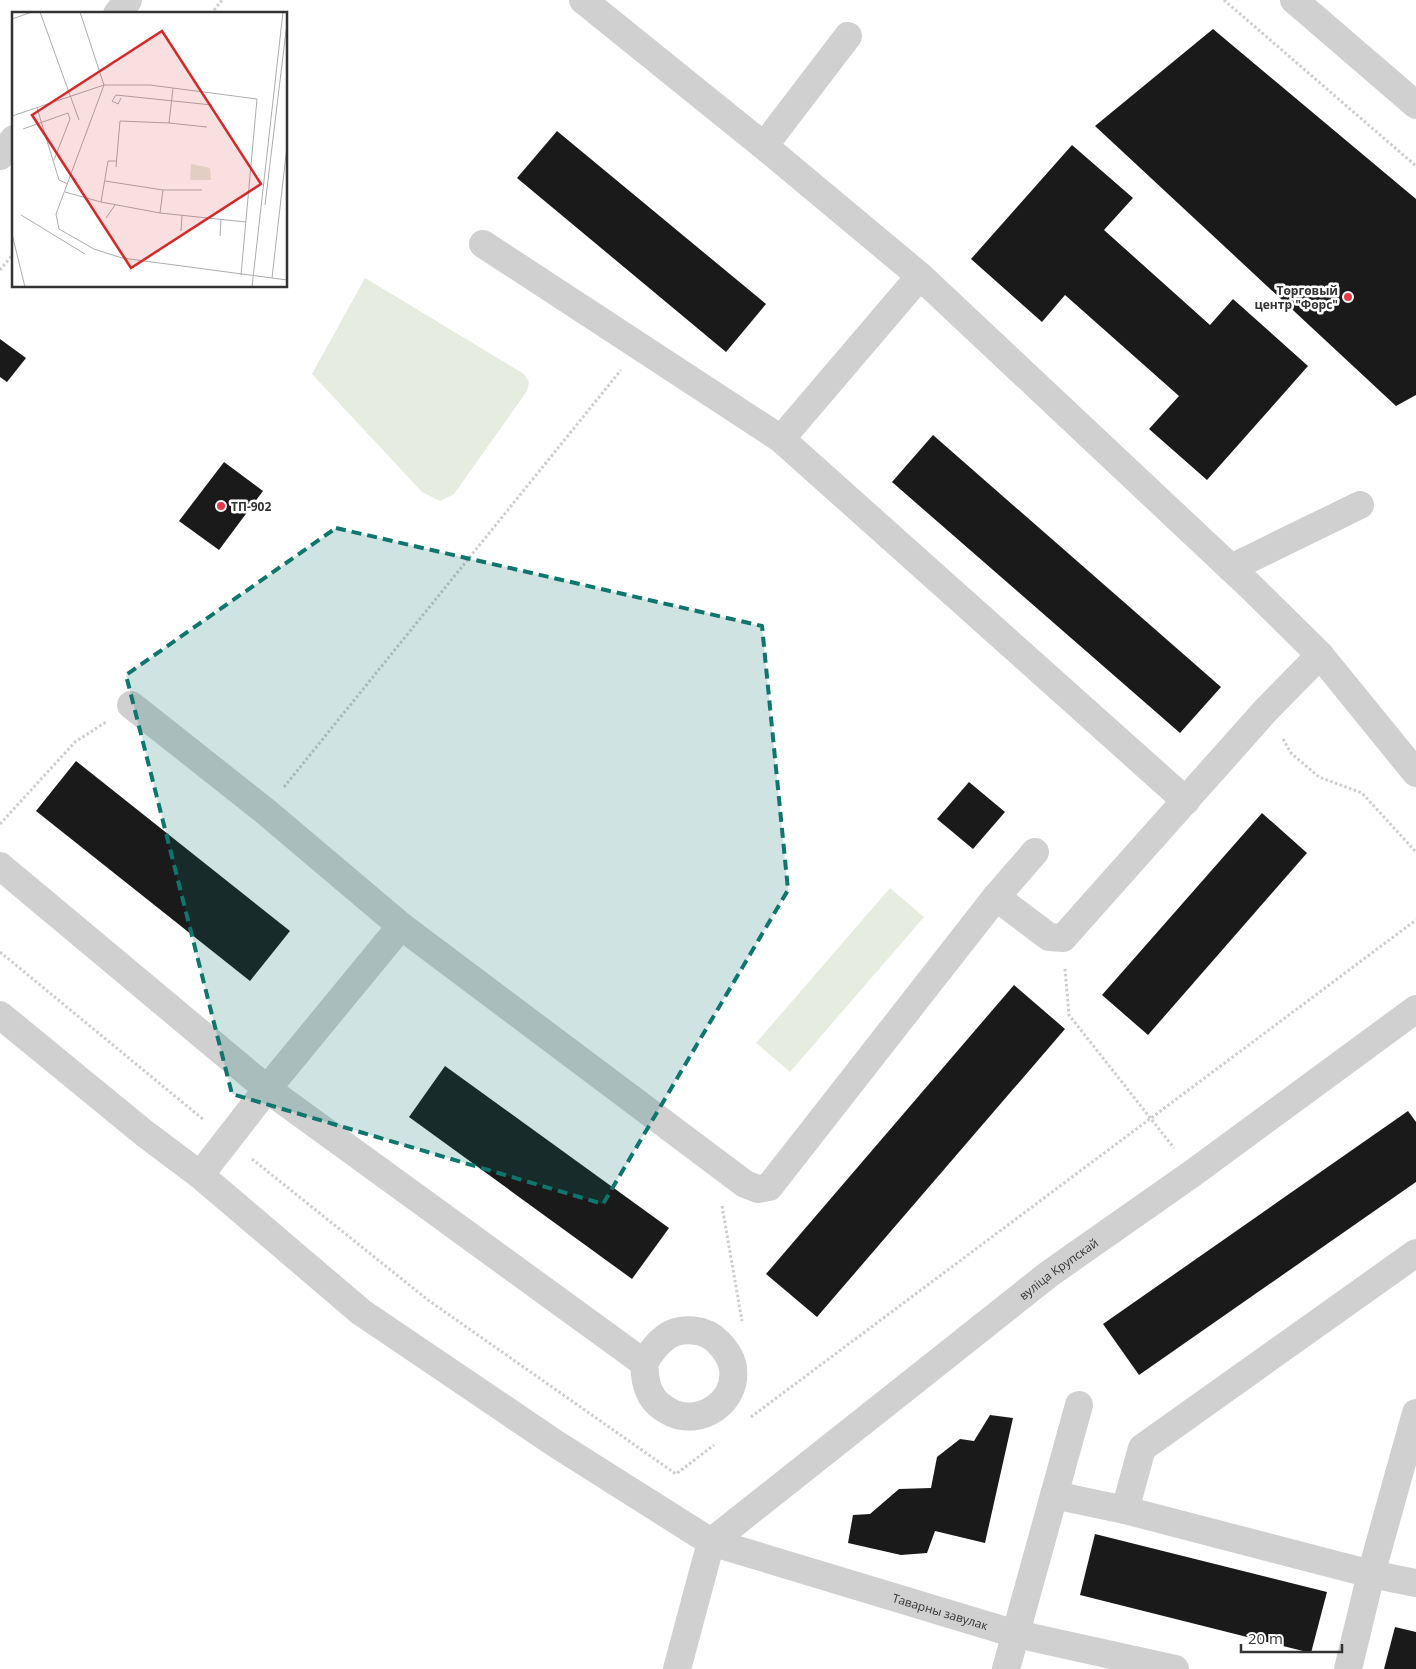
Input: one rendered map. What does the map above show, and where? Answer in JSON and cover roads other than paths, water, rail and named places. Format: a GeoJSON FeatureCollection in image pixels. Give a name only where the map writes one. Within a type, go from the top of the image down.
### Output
{"type":"FeatureCollection","features":[{"type":"Feature","properties":{"kind":"street"},"geometry":{"type":"LineString","coordinates":[[119,12],[128,0]]}},
{"type":"Feature","properties":{"kind":"street"},"geometry":{"type":"LineString","coordinates":[[583,0],[764,146],[920,276],[1231,568],[1320,655],[1416,773]]}},
{"type":"Feature","properties":{"kind":"street"},"geometry":{"type":"LineString","coordinates":[[1294,0],[1416,105]]}},
{"type":"Feature","properties":{"kind":"street"},"geometry":{"type":"LineString","coordinates":[[764,146],[848,36]]}},
{"type":"Feature","properties":{"kind":"street"},"geometry":{"type":"LineString","coordinates":[[0,156],[12,141]]}},
{"type":"Feature","properties":{"kind":"street"},"geometry":{"type":"LineString","coordinates":[[483,244],[781,438],[1186,801]]}},
{"type":"Feature","properties":{"kind":"street"},"geometry":{"type":"LineString","coordinates":[[781,438],[920,276]]}},
{"type":"Feature","properties":{"kind":"street"},"geometry":{"type":"LineString","coordinates":[[1231,568],[1360,505]]}},
{"type":"Feature","properties":{"kind":"street"},"geometry":{"type":"LineString","coordinates":[[996,898],[1048,937],[1063,938],[1266,710],[1320,655]]}},
{"type":"Feature","properties":{"kind":"street"},"geometry":{"type":"LineString","coordinates":[[131,705],[265,811],[401,926],[745,1184],[758,1189],[770,1187],[996,898],[1035,852]]}},
{"type":"Feature","properties":{"kind":"street"},"geometry":{"type":"LineString","coordinates":[[0,866],[267,1089],[644,1363]]}},
{"type":"Feature","properties":{"kind":"street"},"geometry":{"type":"LineString","coordinates":[[200,1174],[401,926]]}},
{"type":"Feature","properties":{"kind":"street","name":"вуліца Крупскай"},"geometry":{"type":"LineString","coordinates":[[711,1542],[1049,1274],[1193,1172],[1416,1009]]}},
{"type":"Feature","properties":{"kind":"street","name":"Таварны завулак"},"geometry":{"type":"LineString","coordinates":[[0,1015],[144,1133],[200,1174],[361,1312],[556,1444],[711,1542],[1016,1634],[1175,1669]]}},
{"type":"Feature","properties":{"kind":"street"},"geometry":{"type":"LineString","coordinates":[[1125,1510],[1142,1448],[1416,1254]]}},
{"type":"Feature","properties":{"kind":"street"},"geometry":{"type":"LineString","coordinates":[[1006,1669],[1079,1405]]}},
{"type":"Feature","properties":{"kind":"street"},"geometry":{"type":"LineString","coordinates":[[1348,1669],[1371,1574],[1416,1413]]}},
{"type":"Feature","properties":{"kind":"street"},"geometry":{"type":"LineString","coordinates":[[1054,1495],[1125,1510],[1371,1574],[1416,1583]]}},
{"type":"Feature","properties":{"kind":"street"},"geometry":{"type":"LineString","coordinates":[[677,1669],[711,1542]]}},
{"type":"Feature","properties":{"kind":"place","name":"Торговый центр \"Форс\""},"geometry":{"type":"Point","coordinates":[1348,297]}},
{"type":"Feature","properties":{"kind":"place","name":"ТП-902"},"geometry":{"type":"Point","coordinates":[221,506]}}]}
